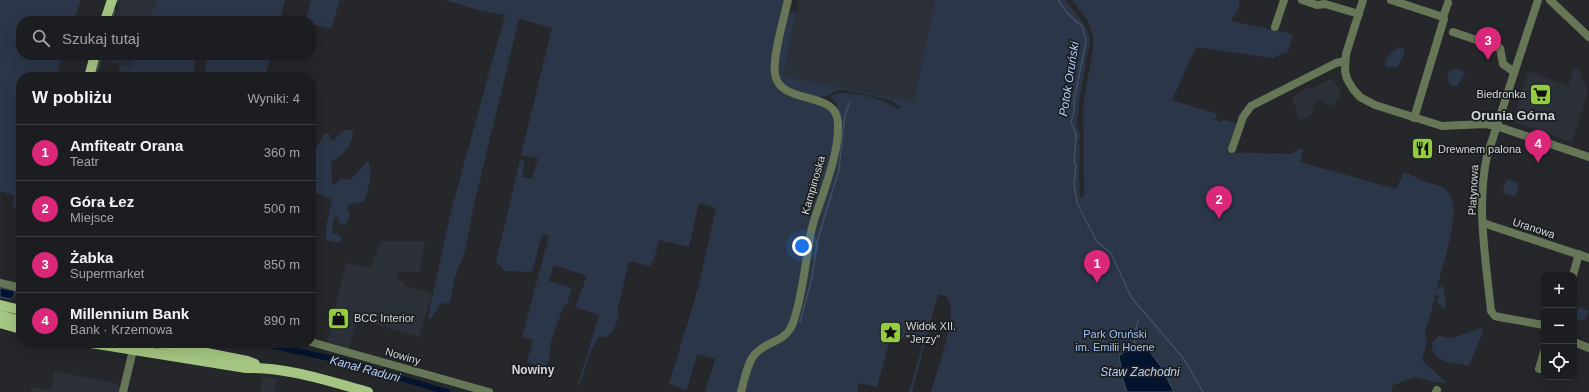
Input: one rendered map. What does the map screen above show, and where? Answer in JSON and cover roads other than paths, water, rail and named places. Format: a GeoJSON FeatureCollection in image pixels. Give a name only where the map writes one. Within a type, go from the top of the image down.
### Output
{"type":"FeatureCollection","features":[{"type":"Feature","properties":{"kind":"main road"},"geometry":{"type":"LineString","coordinates":[[107,16],[112,0]]}},
{"type":"Feature","properties":{"kind":"main road"},"geometry":{"type":"LineString","coordinates":[[90,72],[94,60]]}},
{"type":"Feature","properties":{"kind":"main road"},"geometry":{"type":"LineString","coordinates":[[0,305],[16,307]]}},
{"type":"Feature","properties":{"kind":"main road"},"geometry":{"type":"LineString","coordinates":[[0,315],[16,320]]}},
{"type":"Feature","properties":{"kind":"main road"},"geometry":{"type":"LineString","coordinates":[[0,323],[16,328]]}},
{"type":"Feature","properties":{"kind":"main road"},"geometry":{"type":"LineString","coordinates":[[136,348],[246,368],[264,368],[301,374],[368,392]]}},
{"type":"Feature","properties":{"kind":"main road"},"geometry":{"type":"LineString","coordinates":[[181,348],[247,361],[264,368]]}},
{"type":"Feature","properties":{"kind":"street","name":"Kampinoska"},"geometry":{"type":"LineString","coordinates":[[741,392],[754,354],[766,345],[782,338],[792,326],[803,287],[812,229],[831,171],[838,129],[837,117],[831,108],[816,99],[789,93],[780,87],[776,79],[774,65],[788,0]]}},
{"type":"Feature","properties":{"kind":"street"},"geometry":{"type":"LineString","coordinates":[[1275,27],[1284,0]]}},
{"type":"Feature","properties":{"kind":"street"},"geometry":{"type":"LineString","coordinates":[[1302,0],[1317,5],[1325,4],[1359,14]]}},
{"type":"Feature","properties":{"kind":"street"},"geometry":{"type":"LineString","coordinates":[[1363,0],[1345,61],[1347,79],[1352,89],[1360,97],[1375,105],[1442,126],[1485,124],[1496,126],[1589,157]]}},
{"type":"Feature","properties":{"kind":"street"},"geometry":{"type":"LineString","coordinates":[[1391,0],[1443,17]]}},
{"type":"Feature","properties":{"kind":"street","name":"Platynowa"},"geometry":{"type":"LineString","coordinates":[[1538,0],[1496,126],[1485,165],[1483,178],[1483,223],[1491,311],[1495,316],[1541,324]]}},
{"type":"Feature","properties":{"kind":"street"},"geometry":{"type":"LineString","coordinates":[[1550,0],[1589,37]]}},
{"type":"Feature","properties":{"kind":"street"},"geometry":{"type":"LineString","coordinates":[[1414,118],[1448,3]]}},
{"type":"Feature","properties":{"kind":"street"},"geometry":{"type":"LineString","coordinates":[[1453,32],[1500,48],[1503,64],[1514,72]]}},
{"type":"Feature","properties":{"kind":"street"},"geometry":{"type":"LineString","coordinates":[[1232,149],[1242,117],[1251,106],[1336,63],[1345,61]]}},
{"type":"Feature","properties":{"kind":"street","name":"Uranowa"},"geometry":{"type":"LineString","coordinates":[[1483,223],[1589,258]]}},
{"type":"Feature","properties":{"kind":"street"},"geometry":{"type":"LineString","coordinates":[[1574,272],[1579,254]]}},
{"type":"Feature","properties":{"kind":"street"},"geometry":{"type":"LineString","coordinates":[[0,283],[16,287]]}},
{"type":"Feature","properties":{"kind":"street","name":"Nowiny"},"geometry":{"type":"LineString","coordinates":[[316,343],[489,392]]}},
{"type":"Feature","properties":{"kind":"street"},"geometry":{"type":"LineString","coordinates":[[1577,343],[1589,348]]}},
{"type":"Feature","properties":{"kind":"street"},"geometry":{"type":"LineString","coordinates":[[123,392],[131,348]]}},
{"type":"Feature","properties":{"kind":"street"},"geometry":{"type":"LineString","coordinates":[[1539,369],[1541,362]]}},
{"type":"Feature","properties":{"kind":"water"},"geometry":{"type":"Polygon","coordinates":[[[0,288],[15,291],[14,296],[11,299],[0,297],[0,288]]]}},
{"type":"Feature","properties":{"kind":"water","name":"Staw Zachodni"},"geometry":{"type":"Polygon","coordinates":[[[1143,343],[1162,368],[1174,392],[1127,392],[1123,380],[1119,356],[1135,345],[1143,343]]]}},
{"type":"Feature","properties":{"kind":"waterway","name":"Potok Oruński"},"geometry":{"type":"LineString","coordinates":[[1059,0],[1072,18],[1082,26],[1086,41],[1071,123],[1075,131],[1076,138],[1074,185],[1077,203],[1097,242],[1111,253],[1131,297],[1184,359],[1203,392]]}},
{"type":"Feature","properties":{"kind":"waterway"},"geometry":{"type":"LineString","coordinates":[[113,16],[115,10]]}},
{"type":"Feature","properties":{"kind":"waterway"},"geometry":{"type":"LineString","coordinates":[[97,71],[100,60]]}},
{"type":"Feature","properties":{"kind":"waterway"},"geometry":{"type":"LineString","coordinates":[[800,322],[812,278],[818,238],[839,170],[845,115],[850,102]]}},
{"type":"Feature","properties":{"kind":"waterway"},"geometry":{"type":"LineString","coordinates":[[1135,345],[1134,335],[1138,321]]}},
{"type":"Feature","properties":{"kind":"waterway","name":"Kanał Raduni"},"geometry":{"type":"LineString","coordinates":[[283,348],[347,362],[447,392]]}},
{"type":"Feature","properties":{"kind":"place","name":"Żabka"},"geometry":{"type":"Point","coordinates":[1488,60]}},
{"type":"Feature","properties":{"kind":"place","name":"Biedronka"},"geometry":{"type":"Point","coordinates":[1541,94]}},
{"type":"Feature","properties":{"kind":"place","name":"Drewnem palona"},"geometry":{"type":"Point","coordinates":[1422,149]}},
{"type":"Feature","properties":{"kind":"place","name":"Millennium Bank"},"geometry":{"type":"Point","coordinates":[1538,163]}},
{"type":"Feature","properties":{"kind":"place","name":"Góra Łez"},"geometry":{"type":"Point","coordinates":[1219,219]}},
{"type":"Feature","properties":{"kind":"place","name":"Amfiteatr Orana"},"geometry":{"type":"Point","coordinates":[1097,283]}},
{"type":"Feature","properties":{"kind":"place","name":"BCC Interior"},"geometry":{"type":"Point","coordinates":[338,318]}},
{"type":"Feature","properties":{"kind":"place","name":"Widok XII. \"Jerzy\""},"geometry":{"type":"Point","coordinates":[890,332]}},
{"type":"Feature","properties":{"kind":"district","name":"Orunia Górna"},"geometry":{"type":"Point","coordinates":[1513,115]}},
{"type":"Feature","properties":{"kind":"district","name":"Nowiny"},"geometry":{"type":"Point","coordinates":[533,370]}},
{"type":"Feature","properties":{"kind":"park label","name":"Park Oruński im. Emilii Hoene"},"geometry":{"type":"Point","coordinates":[1115,340]}}]}
